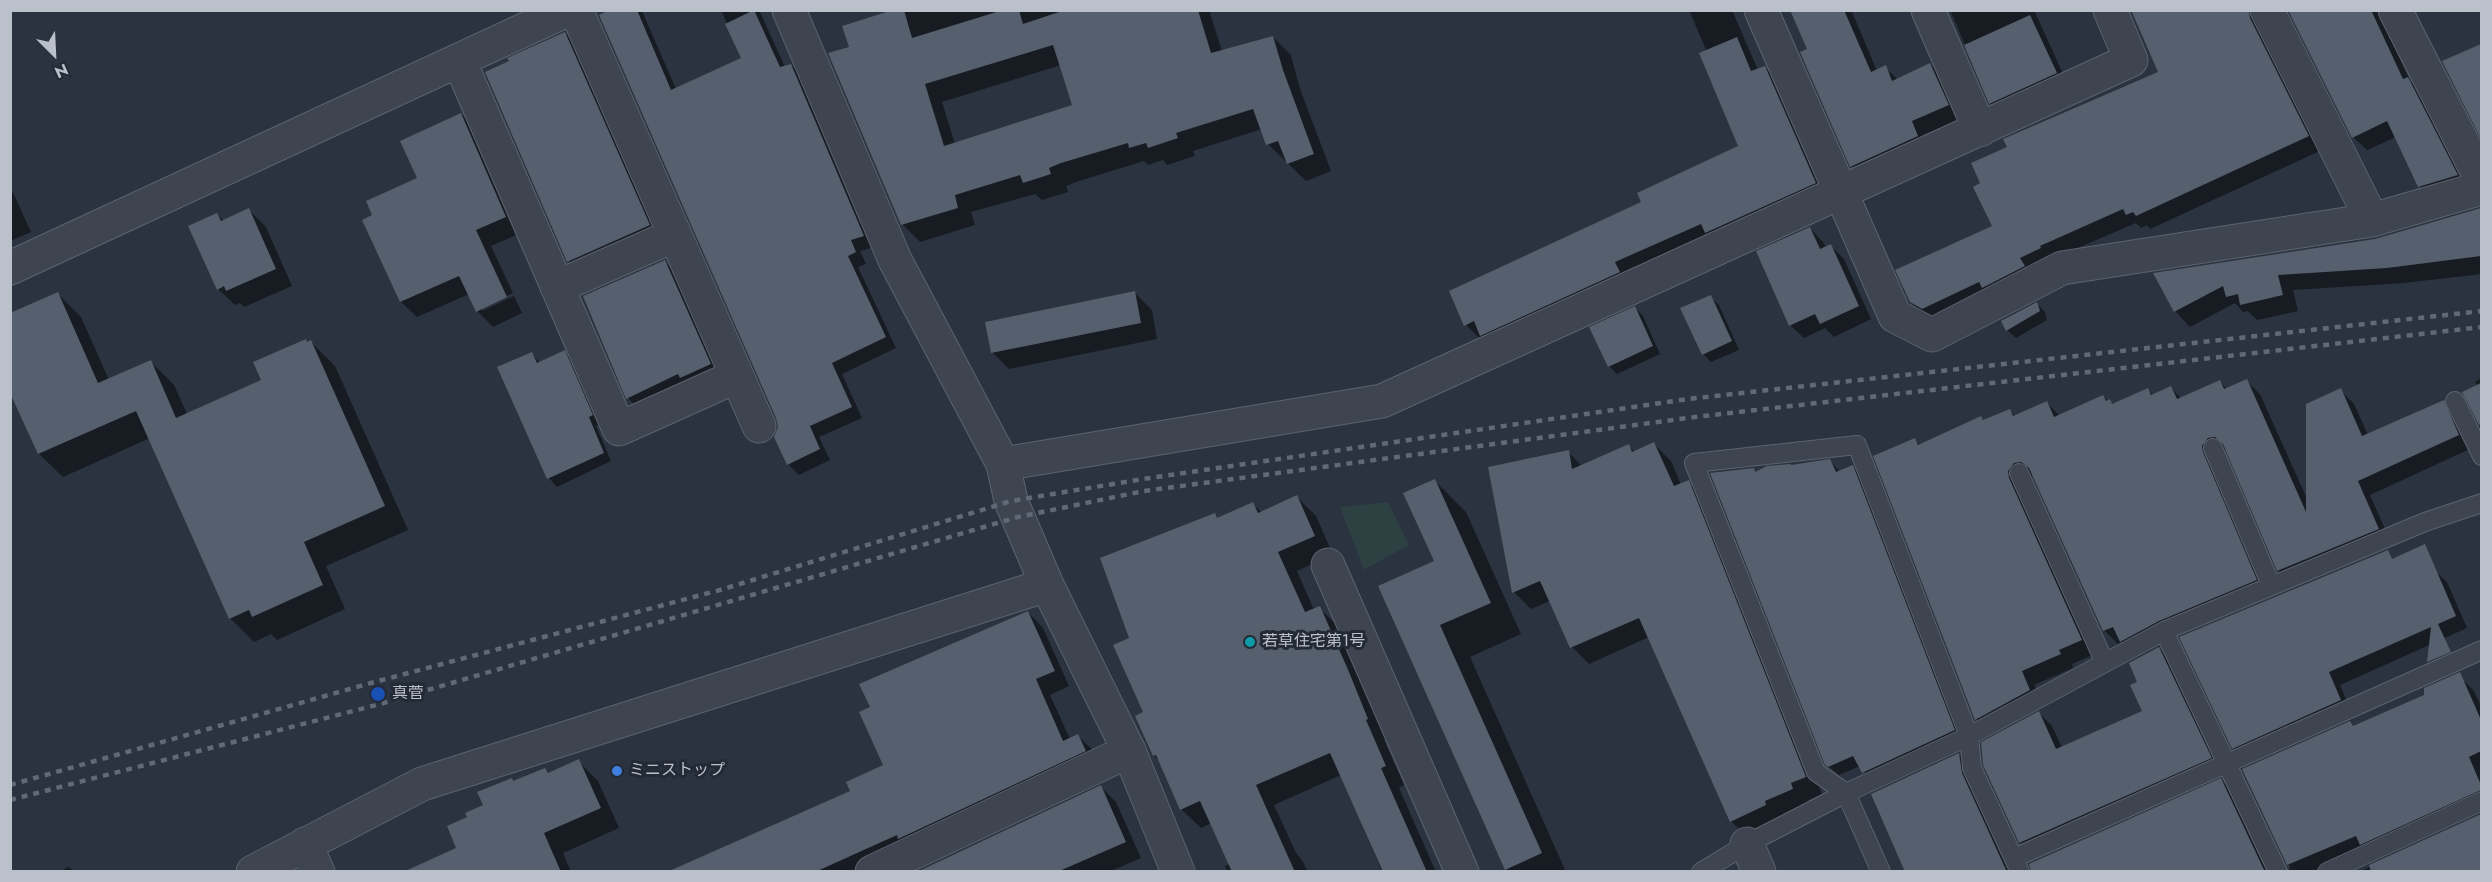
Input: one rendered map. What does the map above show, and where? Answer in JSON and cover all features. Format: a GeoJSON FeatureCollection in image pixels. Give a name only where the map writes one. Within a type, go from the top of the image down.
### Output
{"type":"FeatureCollection","features":[{"type":"Feature","properties":{"kind":"street"},"geometry":{"type":"LineString","coordinates":[[10,268],[567,10]]}},
{"type":"Feature","properties":{"kind":"street"},"geometry":{"type":"LineString","coordinates":[[576,10],[759,426]]}},
{"type":"Feature","properties":{"kind":"street"},"geometry":{"type":"LineString","coordinates":[[789,10],[895,260],[1003,464],[1011,501],[1047,585],[1129,751],[1178,872]]}},
{"type":"Feature","properties":{"kind":"street"},"geometry":{"type":"LineString","coordinates":[[1761,10],[1895,316],[1932,335],[2062,268],[2372,220],[2481,188]]}},
{"type":"Feature","properties":{"kind":"street"},"geometry":{"type":"LineString","coordinates":[[1928,10],[1980,130]]}},
{"type":"Feature","properties":{"kind":"street"},"geometry":{"type":"LineString","coordinates":[[1003,464],[1382,401],[2131,60],[2110,10]]}},
{"type":"Feature","properties":{"kind":"street"},"geometry":{"type":"LineString","coordinates":[[2266,10],[2372,220]]}},
{"type":"Feature","properties":{"kind":"street"},"geometry":{"type":"LineString","coordinates":[[2395,10],[2481,181]]}},
{"type":"Feature","properties":{"kind":"street"},"geometry":{"type":"LineString","coordinates":[[459,60],[620,429],[737,376]]}},
{"type":"Feature","properties":{"kind":"street"},"geometry":{"type":"LineString","coordinates":[[557,287],[675,235]]}},
{"type":"Feature","properties":{"kind":"street"},"geometry":{"type":"LineString","coordinates":[[1328,565],[1462,872]]}},
{"type":"Feature","properties":{"kind":"street"},"geometry":{"type":"LineString","coordinates":[[253,872],[312,858],[422,784],[1047,585]]}},
{"type":"Feature","properties":{"kind":"street"},"geometry":{"type":"LineString","coordinates":[[872,872],[1129,751]]}},
{"type":"Feature","properties":{"kind":"lane"},"geometry":{"type":"LineString","coordinates":[[2455,401],[2481,456]]}},
{"type":"Feature","properties":{"kind":"lane"},"geometry":{"type":"LineString","coordinates":[[1881,872],[1846,793],[1816,771],[1694,463],[1857,445],[1969,736],[1972,768],[2017,865],[2226,764],[2481,650]]}},
{"type":"Feature","properties":{"kind":"lane"},"geometry":{"type":"LineString","coordinates":[[2213,448],[2271,585]]}},
{"type":"Feature","properties":{"kind":"lane"},"geometry":{"type":"LineString","coordinates":[[2019,473],[2105,663]]}},
{"type":"Feature","properties":{"kind":"lane"},"geometry":{"type":"LineString","coordinates":[[1701,872],[1753,858],[1846,793],[1969,736],[2164,631],[2425,522],[2481,503]]}},
{"type":"Feature","properties":{"kind":"lane"},"geometry":{"type":"LineString","coordinates":[[2164,631],[2277,872]]}},
{"type":"Feature","properties":{"kind":"lane"},"geometry":{"type":"LineString","coordinates":[[2327,872],[2481,801]]}},
{"type":"Feature","properties":{"kind":"shaded area"},"geometry":{"type":"Polygon","coordinates":[[[1388,502],[1409,545],[1364,570],[1340,507],[1388,502]]]}},
{"type":"Feature","properties":{"kind":"building"},"geometry":{"type":"Polygon","coordinates":[[[609,10],[637,10],[671,90],[741,58],[725,24],[754,10],[780,67],[791,64],[864,236],[851,240],[856,252],[848,256],[886,337],[832,363],[852,407],[810,426],[820,449],[787,465],[774,437],[778,427],[776,418],[599,15],[609,10]]]}},
{"type":"Feature","properties":{"kind":"building"},"geometry":{"type":"Polygon","coordinates":[[[893,10],[904,10],[912,38],[1003,10],[1019,10],[1023,24],[1065,10],[1198,10],[1211,53],[1273,36],[1314,154],[1287,164],[1278,141],[1266,145],[1253,109],[1176,133],[1178,138],[1148,148],[1146,143],[1129,148],[1128,143],[1061,163],[1049,168],[1051,174],[1023,183],[1020,175],[955,195],[958,208],[901,225],[828,53],[849,47],[842,26],[893,10]],[[1053,45],[925,84],[944,146],[1072,105],[1053,45]]]}},
{"type":"Feature","properties":{"kind":"building"},"geometry":{"type":"Polygon","coordinates":[[[1790,10],[1844,10],[1871,72],[1886,65],[1892,81],[1930,63],[1949,105],[1912,121],[1918,136],[1850,167],[1800,52],[1807,49],[1790,10]]]}},
{"type":"Feature","properties":{"kind":"building"},"geometry":{"type":"Polygon","coordinates":[[[2131,10],[2249,10],[2250,18],[2309,136],[2136,216],[2133,212],[2126,215],[2123,209],[2040,246],[2041,248],[2020,258],[2025,266],[1982,288],[1979,282],[1922,309],[1910,302],[1895,270],[1992,226],[1973,187],[1980,183],[1971,163],[2007,147],[2003,139],[2158,72],[2131,10]]]}},
{"type":"Feature","properties":{"kind":"building"},"geometry":{"type":"Polygon","coordinates":[[[2288,10],[2371,10],[2403,79],[2408,77],[2458,175],[2418,187],[2387,121],[2352,138],[2288,10]]]}},
{"type":"Feature","properties":{"kind":"building"},"geometry":{"type":"Polygon","coordinates":[[[2030,15],[2057,73],[1989,104],[1964,45],[2030,15]]]}},
{"type":"Feature","properties":{"kind":"building"},"geometry":{"type":"Polygon","coordinates":[[[565,32],[650,225],[567,262],[485,72],[509,61],[507,58],[565,32]]]}},
{"type":"Feature","properties":{"kind":"building"},"geometry":{"type":"Polygon","coordinates":[[[1737,37],[1751,71],[1765,66],[1816,183],[1705,233],[1701,224],[1615,262],[1620,272],[1480,336],[1474,321],[1464,326],[1449,291],[1641,202],[1637,193],[1738,146],[1699,53],[1737,37]]]}},
{"type":"Feature","properties":{"kind":"building"},"geometry":{"type":"Polygon","coordinates":[[[2481,44],[2481,139],[2442,61],[2481,44]]]}},
{"type":"Feature","properties":{"kind":"building"},"geometry":{"type":"Polygon","coordinates":[[[461,113],[506,217],[476,230],[507,297],[476,312],[459,276],[400,302],[362,220],[372,215],[366,201],[417,178],[400,141],[461,113]]]}},
{"type":"Feature","properties":{"kind":"building"},"geometry":{"type":"Polygon","coordinates":[[[249,208],[276,269],[226,291],[224,286],[217,290],[188,226],[217,213],[221,221],[249,208]]]}},
{"type":"Feature","properties":{"kind":"building"},"geometry":{"type":"Polygon","coordinates":[[[2481,208],[2481,256],[2387,268],[2278,275],[2283,295],[2240,305],[2238,294],[2226,297],[2223,286],[2174,312],[2153,273],[2375,239],[2481,208]]]}},
{"type":"Feature","properties":{"kind":"building"},"geometry":{"type":"Polygon","coordinates":[[[1810,227],[1820,249],[1831,244],[1859,306],[1820,324],[1815,314],[1789,326],[1756,251],[1810,227]]]}},
{"type":"Feature","properties":{"kind":"building"},"geometry":{"type":"Polygon","coordinates":[[[665,260],[711,364],[680,378],[678,374],[626,399],[583,296],[665,260]]]}},
{"type":"Feature","properties":{"kind":"building"},"geometry":{"type":"Polygon","coordinates":[[[1135,291],[1141,323],[991,353],[985,322],[1135,291]]]}},
{"type":"Feature","properties":{"kind":"building"},"geometry":{"type":"Polygon","coordinates":[[[58,292],[98,383],[151,360],[176,418],[261,380],[253,362],[306,339],[307,342],[311,340],[385,506],[304,542],[323,585],[252,617],[249,610],[229,619],[136,411],[38,454],[10,393],[10,313],[58,292]]]}},
{"type":"Feature","properties":{"kind":"building"},"geometry":{"type":"Polygon","coordinates":[[[1711,295],[1732,341],[1702,355],[1680,308],[1711,295]]]}},
{"type":"Feature","properties":{"kind":"building"},"geometry":{"type":"Polygon","coordinates":[[[2037,302],[2040,311],[2006,331],[2001,321],[2037,302]]]}},
{"type":"Feature","properties":{"kind":"building"},"geometry":{"type":"Polygon","coordinates":[[[1635,306],[1653,346],[1608,367],[1589,327],[1635,306]]]}},
{"type":"Feature","properties":{"kind":"building"},"geometry":{"type":"Polygon","coordinates":[[[565,350],[593,415],[589,417],[604,453],[547,479],[497,367],[532,352],[537,363],[565,350]]]}},
{"type":"Feature","properties":{"kind":"building"},"geometry":{"type":"Polygon","coordinates":[[[2247,379],[2306,512],[2306,404],[2341,388],[2362,436],[2444,400],[2459,435],[2358,481],[2379,529],[2277,571],[2223,444],[2215,437],[2208,438],[2202,446],[2203,452],[2257,580],[2159,621],[2120,642],[2113,627],[2103,631],[2029,468],[2021,462],[2014,463],[2008,471],[2009,478],[2082,640],[2059,650],[2061,654],[2022,671],[2030,690],[1975,720],[1873,456],[1915,438],[1918,445],[1981,416],[1983,420],[2010,409],[2013,416],[2047,401],[2054,417],[2103,395],[2106,401],[2110,399],[2112,404],[2148,388],[2151,395],[2171,386],[2177,399],[2220,380],[2224,389],[2247,379]]]}},
{"type":"Feature","properties":{"kind":"building"},"geometry":{"type":"Polygon","coordinates":[[[2481,383],[2481,424],[2479,425],[2462,392],[2481,383]]]}},
{"type":"Feature","properties":{"kind":"building"},"geometry":{"type":"Polygon","coordinates":[[[1654,442],[1674,486],[1689,480],[1806,777],[1791,783],[1793,789],[1765,801],[1766,805],[1730,822],[1639,618],[1570,648],[1540,581],[1512,593],[1488,467],[1569,450],[1572,469],[1629,444],[1632,452],[1654,442]]]}},
{"type":"Feature","properties":{"kind":"building"},"geometry":{"type":"Polygon","coordinates":[[[1830,459],[1836,472],[1853,465],[1955,730],[1862,773],[1853,756],[1828,767],[1825,765],[1710,473],[1754,468],[1755,472],[1767,466],[1830,459]]]}},
{"type":"Feature","properties":{"kind":"building"},"geometry":{"type":"Polygon","coordinates":[[[1435,479],[1491,603],[1440,625],[1542,853],[1505,870],[1378,586],[1434,561],[1403,493],[1435,479]]]}},
{"type":"Feature","properties":{"kind":"building"},"geometry":{"type":"Polygon","coordinates":[[[1297,495],[1315,536],[1278,552],[1305,612],[1320,606],[1386,766],[1381,768],[1427,872],[1383,872],[1330,753],[1256,785],[1295,872],[1232,872],[1200,801],[1180,810],[1156,755],[1153,756],[1135,716],[1143,712],[1113,645],[1129,638],[1100,558],[1215,513],[1217,518],[1253,502],[1258,513],[1297,495]]]}},
{"type":"Feature","properties":{"kind":"building"},"geometry":{"type":"Polygon","coordinates":[[[2425,544],[2456,616],[2438,624],[2451,652],[2427,662],[2431,627],[2329,672],[2341,700],[2232,749],[2179,637],[2388,550],[2392,559],[2425,544]]]}},
{"type":"Feature","properties":{"kind":"building"},"geometry":{"type":"Polygon","coordinates":[[[1028,611],[1055,671],[1036,679],[1063,741],[1078,734],[1086,751],[898,839],[897,835],[815,872],[667,872],[850,791],[846,782],[883,765],[859,712],[870,707],[859,684],[1028,611]]]}},
{"type":"Feature","properties":{"kind":"building"},"geometry":{"type":"Polygon","coordinates":[[[2159,647],[2212,758],[2019,843],[1983,765],[1981,742],[2039,711],[2056,749],[2142,711],[2130,685],[2137,682],[2129,663],[2159,647]]]}},
{"type":"Feature","properties":{"kind":"building"},"geometry":{"type":"Polygon","coordinates":[[[2460,672],[2481,720],[2481,751],[2469,757],[2481,790],[2360,845],[2356,836],[2287,865],[2242,769],[2350,721],[2353,726],[2424,695],[2424,688],[2460,672]]]}},
{"type":"Feature","properties":{"kind":"building"},"geometry":{"type":"Polygon","coordinates":[[[1959,753],[1962,773],[2007,872],[1905,872],[1871,794],[1959,753]]]}},
{"type":"Feature","properties":{"kind":"building"},"geometry":{"type":"Polygon","coordinates":[[[579,759],[601,808],[544,833],[561,872],[403,872],[456,848],[447,826],[467,817],[465,813],[483,805],[477,792],[545,768],[548,773],[579,759]]]}},
{"type":"Feature","properties":{"kind":"building"},"geometry":{"type":"Polygon","coordinates":[[[2221,778],[2265,872],[2031,872],[2029,864],[2221,778]]]}},
{"type":"Feature","properties":{"kind":"building"},"geometry":{"type":"Polygon","coordinates":[[[1101,785],[1126,842],[1057,872],[917,872],[1101,785]]]}},
{"type":"Feature","properties":{"kind":"building"},"geometry":{"type":"Polygon","coordinates":[[[2481,814],[2481,872],[2371,872],[2369,865],[2481,814]]]}},
{"type":"Feature","properties":{"kind":"railway"},"geometry":{"type":"LineString","coordinates":[[10,785],[371,683],[720,590],[1011,501],[1143,479],[1688,399],[2482,311]]}},
{"type":"Feature","properties":{"kind":"railway"},"geometry":{"type":"LineString","coordinates":[[10,800],[380,704],[1018,517],[1144,491],[1695,417],[2482,327]]}},
{"type":"Feature","properties":{"kind":"place","name":"若草住宅第1号"},"geometry":{"type":"Point","coordinates":[1250,642]}},
{"type":"Feature","properties":{"kind":"place","name":"真菅"},"geometry":{"type":"Point","coordinates":[378,694]}},
{"type":"Feature","properties":{"kind":"place","name":"ミニストップ"},"geometry":{"type":"Point","coordinates":[617,771]}}]}
